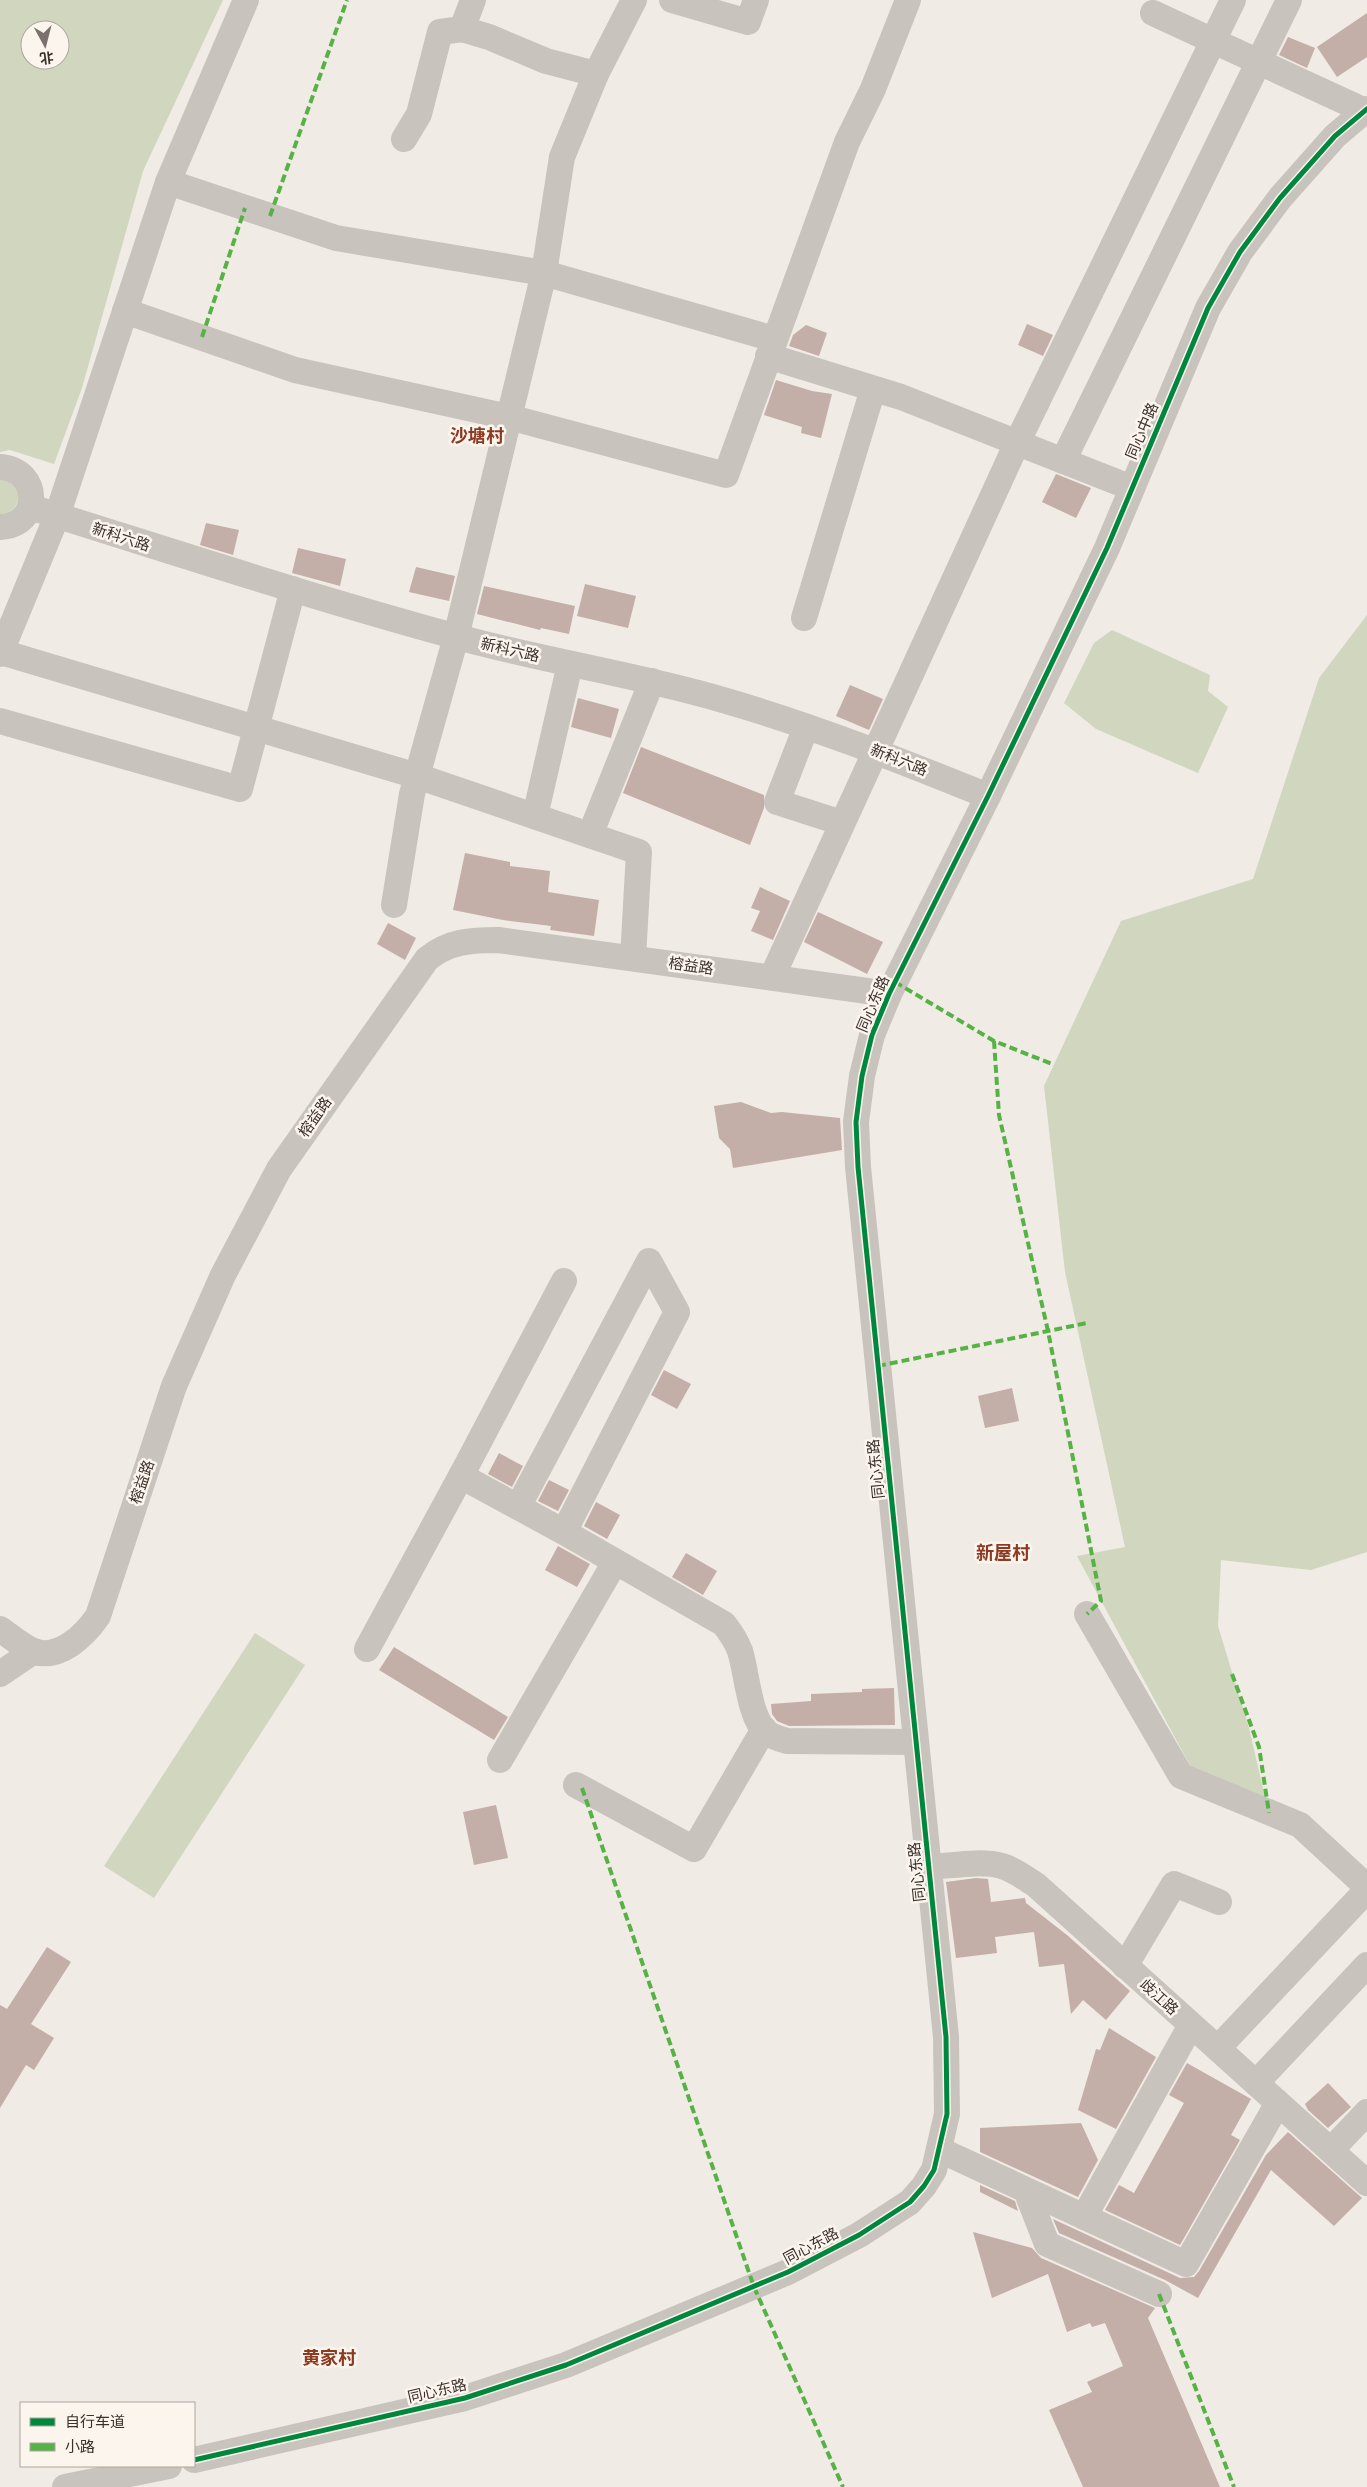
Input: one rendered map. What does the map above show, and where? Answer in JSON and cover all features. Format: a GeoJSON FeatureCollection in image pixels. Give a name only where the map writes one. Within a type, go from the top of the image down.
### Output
{"type":"FeatureCollection","features":[{"type":"Feature","properties":{"kind":"street"},"geometry":{"type":"LineString","coordinates":[[246,0],[168,182],[57,516],[0,653],[417,776],[639,852],[633,958]]}},
{"type":"Feature","properties":{"kind":"street"},"geometry":{"type":"LineString","coordinates":[[462,29],[473,0]]}},
{"type":"Feature","properties":{"kind":"street"},"geometry":{"type":"LineString","coordinates":[[394,905],[412,794],[456,637],[544,273],[562,157],[596,74],[634,0]]}},
{"type":"Feature","properties":{"kind":"street"},"geometry":{"type":"LineString","coordinates":[[672,0],[748,22],[756,0]]}},
{"type":"Feature","properties":{"kind":"street"},"geometry":{"type":"LineString","coordinates":[[125,311],[296,370],[509,416],[726,474],[846,142],[873,89],[908,0]]}},
{"type":"Feature","properties":{"kind":"street"},"geometry":{"type":"LineString","coordinates":[[772,977],[1017,443],[1233,0]]}},
{"type":"Feature","properties":{"kind":"street"},"geometry":{"type":"LineString","coordinates":[[1063,461],[1288,0]]}},
{"type":"Feature","properties":{"kind":"street"},"geometry":{"type":"LineString","coordinates":[[1153,13],[1366,110]]}},
{"type":"Feature","properties":{"kind":"street"},"geometry":{"type":"LineString","coordinates":[[404,139],[419,114],[440,32],[462,29],[489,37],[546,61],[596,74]]}},
{"type":"Feature","properties":{"kind":"street","name":"同心中路"},"geometry":{"type":"LineString","coordinates":[[988,796],[1103,556],[1208,308],[1240,252],[1301,173],[1335,136],[1366,110]]}},
{"type":"Feature","properties":{"kind":"street"},"geometry":{"type":"LineString","coordinates":[[168,182],[336,238],[544,273],[771,348],[1132,488]]}},
{"type":"Feature","properties":{"kind":"street"},"geometry":{"type":"LineString","coordinates":[[804,618],[873,388]]}},
{"type":"Feature","properties":{"kind":"street"},"geometry":{"type":"LineString","coordinates":[[0,467],[10,468],[26,479],[32,497],[30,507],[25,516],[17,523],[0,527]]}},
{"type":"Feature","properties":{"kind":"street","name":"新科六路"},"geometry":{"type":"LineString","coordinates":[[30,507],[193,560],[456,637],[652,681],[725,700],[875,750],[988,796]]}},
{"type":"Feature","properties":{"kind":"street"},"geometry":{"type":"LineString","coordinates":[[0,720],[240,790],[292,589]]}},
{"type":"Feature","properties":{"kind":"street"},"geometry":{"type":"LineString","coordinates":[[535,816],[570,664]]}},
{"type":"Feature","properties":{"kind":"street"},"geometry":{"type":"LineString","coordinates":[[590,835],[652,681]]}},
{"type":"Feature","properties":{"kind":"street"},"geometry":{"type":"LineString","coordinates":[[806,727],[777,802],[842,823]]}},
{"type":"Feature","properties":{"kind":"street","name":"同心东路"},"geometry":{"type":"LineString","coordinates":[[195,2460],[465,2398],[575,2361],[788,2272],[859,2234],[910,2202],[924,2186],[934,2170],[947,2114],[948,2076],[929,1867],[857,1158],[856,1122],[862,1076],[872,1035],[889,994],[988,796]]}},
{"type":"Feature","properties":{"kind":"street","name":"榕益路"},"geometry":{"type":"LineString","coordinates":[[34,1651],[54,1651],[71,1644],[86,1633],[98,1616],[174,1386],[223,1275],[279,1170],[427,959],[439,949],[466,940],[498,940],[889,994]]}},
{"type":"Feature","properties":{"kind":"street"},"geometry":{"type":"LineString","coordinates":[[518,1507],[649,1261],[678,1312],[564,1532]]}},
{"type":"Feature","properties":{"kind":"street"},"geometry":{"type":"LineString","coordinates":[[367,1649],[564,1281]]}},
{"type":"Feature","properties":{"kind":"street"},"geometry":{"type":"LineString","coordinates":[[461,1476],[564,1532],[724,1624],[733,1636],[739,1650],[754,1711],[764,1729],[775,1737],[787,1741],[916,1742]]}},
{"type":"Feature","properties":{"kind":"street"},"geometry":{"type":"LineString","coordinates":[[500,1760],[615,1562]]}},
{"type":"Feature","properties":{"kind":"street"},"geometry":{"type":"LineString","coordinates":[[1087,1614],[1181,1776],[1300,1825],[1367,1889],[1218,2048]]}},
{"type":"Feature","properties":{"kind":"street"},"geometry":{"type":"LineString","coordinates":[[0,1629],[34,1651],[0,1674]]}},
{"type":"Feature","properties":{"kind":"street"},"geometry":{"type":"LineString","coordinates":[[576,1784],[694,1849],[764,1729]]}},
{"type":"Feature","properties":{"kind":"street","name":"歧江路"},"geometry":{"type":"LineString","coordinates":[[929,1867],[989,1864],[1014,1871],[1036,1886],[1367,2183]]}},
{"type":"Feature","properties":{"kind":"street"},"geometry":{"type":"LineString","coordinates":[[1126,1966],[1174,1884],[1219,1902]]}},
{"type":"Feature","properties":{"kind":"street"},"geometry":{"type":"LineString","coordinates":[[1256,2083],[1367,1965]]}},
{"type":"Feature","properties":{"kind":"street"},"geometry":{"type":"LineString","coordinates":[[1084,2217],[1191,2025]]}},
{"type":"Feature","properties":{"kind":"street"},"geometry":{"type":"LineString","coordinates":[[940,2150],[1186,2264],[1278,2103]]}},
{"type":"Feature","properties":{"kind":"street"},"geometry":{"type":"LineString","coordinates":[[1330,2150],[1367,2112]]}},
{"type":"Feature","properties":{"kind":"street"},"geometry":{"type":"LineString","coordinates":[[1029,2198],[1046,2244],[1159,2294]]}},
{"type":"Feature","properties":{"kind":"street"},"geometry":{"type":"LineString","coordinates":[[65,2487],[164,2467]]}},
{"type":"Feature","properties":{"kind":"green space"},"geometry":{"type":"Polygon","coordinates":[[[0,0],[223,0],[143,171],[82,388],[54,464],[10,450],[0,452],[0,0]]]}},
{"type":"Feature","properties":{"kind":"green space"},"geometry":{"type":"Polygon","coordinates":[[[0,477],[5,478],[19,491],[15,507],[9,512],[0,515],[0,477]]]}},
{"type":"Feature","properties":{"kind":"green space"},"geometry":{"type":"Polygon","coordinates":[[[1367,615],[1367,1552],[1311,1570],[1221,1560],[1218,1626],[1249,1728],[1265,1797],[1207,1797],[1077,1556],[1125,1547],[1065,1272],[1044,1086],[1121,921],[1253,879],[1319,678],[1367,615]]]}},
{"type":"Feature","properties":{"kind":"green space"},"geometry":{"type":"Polygon","coordinates":[[[1112,630],[1210,675],[1208,691],[1228,707],[1198,773],[1096,729],[1064,703],[1094,643],[1112,630]]]}},
{"type":"Feature","properties":{"kind":"green space"},"geometry":{"type":"Polygon","coordinates":[[[255,1633],[305,1665],[154,1898],[104,1866],[255,1633]]]}},
{"type":"Feature","properties":{"kind":"building"},"geometry":{"type":"Polygon","coordinates":[[[1367,13],[1367,57],[1337,77],[1317,47],[1367,13]]]}},
{"type":"Feature","properties":{"kind":"building"},"geometry":{"type":"Polygon","coordinates":[[[1288,37],[1315,48],[1307,68],[1279,55],[1288,37]]]}},
{"type":"Feature","properties":{"kind":"building"},"geometry":{"type":"Polygon","coordinates":[[[1027,324],[1053,335],[1043,356],[1018,345],[1027,324]]]}},
{"type":"Feature","properties":{"kind":"building"},"geometry":{"type":"Polygon","coordinates":[[[806,325],[827,333],[819,356],[789,346],[793,335],[806,325]]]}},
{"type":"Feature","properties":{"kind":"building"},"geometry":{"type":"Polygon","coordinates":[[[776,380],[812,391],[832,394],[821,438],[801,433],[802,427],[764,415],[776,380]]]}},
{"type":"Feature","properties":{"kind":"building"},"geometry":{"type":"Polygon","coordinates":[[[1056,474],[1091,488],[1076,518],[1042,502],[1056,474]]]}},
{"type":"Feature","properties":{"kind":"building"},"geometry":{"type":"Polygon","coordinates":[[[206,523],[239,530],[233,555],[200,545],[206,523]]]}},
{"type":"Feature","properties":{"kind":"building"},"geometry":{"type":"Polygon","coordinates":[[[298,548],[346,559],[340,586],[292,573],[298,548]]]}},
{"type":"Feature","properties":{"kind":"building"},"geometry":{"type":"Polygon","coordinates":[[[416,567],[455,576],[449,601],[409,592],[416,567]]]}},
{"type":"Feature","properties":{"kind":"building"},"geometry":{"type":"Polygon","coordinates":[[[585,584],[636,596],[628,628],[577,616],[585,584]]]}},
{"type":"Feature","properties":{"kind":"building"},"geometry":{"type":"Polygon","coordinates":[[[484,586],[575,606],[569,634],[541,628],[540,630],[477,614],[484,586]]]}},
{"type":"Feature","properties":{"kind":"building"},"geometry":{"type":"Polygon","coordinates":[[[850,685],[883,699],[869,730],[836,716],[850,685]]]}},
{"type":"Feature","properties":{"kind":"building"},"geometry":{"type":"Polygon","coordinates":[[[578,698],[619,709],[611,738],[571,727],[578,698]]]}},
{"type":"Feature","properties":{"kind":"building"},"geometry":{"type":"Polygon","coordinates":[[[641,747],[764,795],[764,808],[750,845],[623,793],[641,747]]]}},
{"type":"Feature","properties":{"kind":"building"},"geometry":{"type":"Polygon","coordinates":[[[465,853],[510,862],[510,866],[550,871],[548,892],[599,900],[594,936],[550,930],[551,926],[503,920],[453,910],[465,853]]]}},
{"type":"Feature","properties":{"kind":"building"},"geometry":{"type":"Polygon","coordinates":[[[760,887],[790,901],[773,940],[751,931],[760,911],[751,908],[760,887]]]}},
{"type":"Feature","properties":{"kind":"building"},"geometry":{"type":"Polygon","coordinates":[[[818,912],[883,942],[867,974],[804,942],[818,912]]]}},
{"type":"Feature","properties":{"kind":"building"},"geometry":{"type":"Polygon","coordinates":[[[388,923],[416,938],[405,960],[377,944],[388,923]]]}},
{"type":"Feature","properties":{"kind":"building"},"geometry":{"type":"Polygon","coordinates":[[[741,1102],[771,1113],[782,1112],[840,1118],[842,1150],[733,1168],[730,1149],[719,1138],[714,1106],[741,1102]]]}},
{"type":"Feature","properties":{"kind":"building"},"geometry":{"type":"Polygon","coordinates":[[[664,1370],[691,1384],[677,1409],[651,1395],[664,1370]]]}},
{"type":"Feature","properties":{"kind":"building"},"geometry":{"type":"Polygon","coordinates":[[[1012,1388],[1019,1421],[985,1428],[978,1396],[1012,1388]]]}},
{"type":"Feature","properties":{"kind":"building"},"geometry":{"type":"Polygon","coordinates":[[[499,1453],[523,1466],[512,1487],[488,1474],[499,1453]]]}},
{"type":"Feature","properties":{"kind":"building"},"geometry":{"type":"Polygon","coordinates":[[[549,1480],[569,1490],[558,1511],[538,1501],[549,1480]]]}},
{"type":"Feature","properties":{"kind":"building"},"geometry":{"type":"Polygon","coordinates":[[[596,1502],[620,1515],[607,1539],[584,1526],[596,1502]]]}},
{"type":"Feature","properties":{"kind":"building"},"geometry":{"type":"Polygon","coordinates":[[[558,1546],[590,1564],[577,1587],[545,1570],[558,1546]]]}},
{"type":"Feature","properties":{"kind":"building"},"geometry":{"type":"Polygon","coordinates":[[[686,1553],[717,1571],[703,1595],[672,1577],[686,1553]]]}},
{"type":"Feature","properties":{"kind":"building"},"geometry":{"type":"Polygon","coordinates":[[[394,1647],[508,1717],[494,1740],[379,1670],[394,1647]]]}},
{"type":"Feature","properties":{"kind":"building"},"geometry":{"type":"Polygon","coordinates":[[[894,1688],[895,1725],[789,1726],[777,1721],[772,1714],[771,1704],[811,1701],[811,1694],[862,1692],[862,1689],[894,1688]]]}},
{"type":"Feature","properties":{"kind":"building"},"geometry":{"type":"Polygon","coordinates":[[[496,1805],[508,1858],[474,1865],[463,1812],[496,1805]]]}},
{"type":"Feature","properties":{"kind":"building"},"geometry":{"type":"Polygon","coordinates":[[[976,1878],[988,1879],[991,1902],[1025,1898],[1026,1903],[1067,1935],[1130,1991],[1106,2020],[1083,2000],[1071,2014],[1064,1964],[1039,1967],[1034,1932],[995,1937],[997,1953],[956,1958],[946,1882],[976,1878]]]}},
{"type":"Feature","properties":{"kind":"building"},"geometry":{"type":"Polygon","coordinates":[[[47,1947],[71,1962],[31,2024],[54,2038],[34,2070],[26,2065],[0,2108],[0,2005],[7,2009],[47,1947]]]}},
{"type":"Feature","properties":{"kind":"building"},"geometry":{"type":"Polygon","coordinates":[[[1109,2028],[1156,2057],[1116,2129],[1078,2110],[1096,2049],[1100,2050],[1109,2028]]]}},
{"type":"Feature","properties":{"kind":"building"},"geometry":{"type":"Polygon","coordinates":[[[1187,2063],[1251,2099],[1231,2135],[1240,2140],[1180,2245],[1105,2210],[1119,2185],[1134,2193],[1184,2103],[1169,2095],[1187,2063]]]}},
{"type":"Feature","properties":{"kind":"building"},"geometry":{"type":"Polygon","coordinates":[[[1328,2083],[1351,2107],[1328,2128],[1308,2110],[1305,2104],[1328,2083]]]}},
{"type":"Feature","properties":{"kind":"building"},"geometry":{"type":"Polygon","coordinates":[[[1081,2123],[1098,2160],[1078,2197],[980,2152],[980,2128],[1081,2123]]]}},
{"type":"Feature","properties":{"kind":"building"},"geometry":{"type":"Polygon","coordinates":[[[1288,2132],[1362,2198],[1334,2226],[1271,2170],[1198,2298],[1165,2280],[1059,2233],[1053,2219],[1180,2278],[1194,2277],[1266,2155],[1288,2132]]]}},
{"type":"Feature","properties":{"kind":"building"},"geometry":{"type":"Polygon","coordinates":[[[980,2185],[1015,2201],[1018,2211],[980,2192],[980,2185]]]}},
{"type":"Feature","properties":{"kind":"building"},"geometry":{"type":"Polygon","coordinates":[[[973,2232],[1032,2248],[1041,2258],[1155,2308],[1148,2318],[1220,2487],[1083,2487],[1049,2410],[1092,2392],[1087,2382],[1123,2366],[1105,2323],[1092,2327],[1090,2323],[1067,2332],[1048,2274],[992,2298],[973,2232]]]}},
{"type":"Feature","properties":{"kind":"marked path"},"geometry":{"type":"LineString","coordinates":[[270,216],[347,0]]}},
{"type":"Feature","properties":{"kind":"marked path"},"geometry":{"type":"LineString","coordinates":[[202,337],[245,208]]}},
{"type":"Feature","properties":{"kind":"marked path"},"geometry":{"type":"LineString","coordinates":[[895,982],[994,1041],[1052,1064]]}},
{"type":"Feature","properties":{"kind":"marked path"},"geometry":{"type":"LineString","coordinates":[[994,1041],[999,1115],[1048,1331],[1101,1601],[1087,1614]]}},
{"type":"Feature","properties":{"kind":"marked path"},"geometry":{"type":"LineString","coordinates":[[878,1366],[1087,1323]]}},
{"type":"Feature","properties":{"kind":"marked path"},"geometry":{"type":"LineString","coordinates":[[1232,1674],[1259,1747],[1269,1813]]}},
{"type":"Feature","properties":{"kind":"marked path"},"geometry":{"type":"LineString","coordinates":[[582,1788],[754,2287],[843,2487]]}},
{"type":"Feature","properties":{"kind":"marked path"},"geometry":{"type":"LineString","coordinates":[[1159,2294],[1234,2487]]}},
{"type":"Feature","properties":{"kind":"cycle path"},"geometry":{"type":"LineString","coordinates":[[195,2460],[465,2398],[566,2365],[788,2272],[859,2235],[910,2202],[924,2186],[934,2170],[947,2114],[946,2037],[858,1167],[856,1122],[862,1076],[872,1035],[889,994],[988,796],[1107,548],[1208,308],[1240,252],[1280,198],[1335,136],[1367,109]]}},
{"type":"Feature","properties":{"kind":"district","name":"沙塘村"},"geometry":{"type":"Point","coordinates":[477,436]}},
{"type":"Feature","properties":{"kind":"district","name":"新屋村"},"geometry":{"type":"Point","coordinates":[1003,1553]}},
{"type":"Feature","properties":{"kind":"district","name":"黄家村"},"geometry":{"type":"Point","coordinates":[329,2358]}}]}
